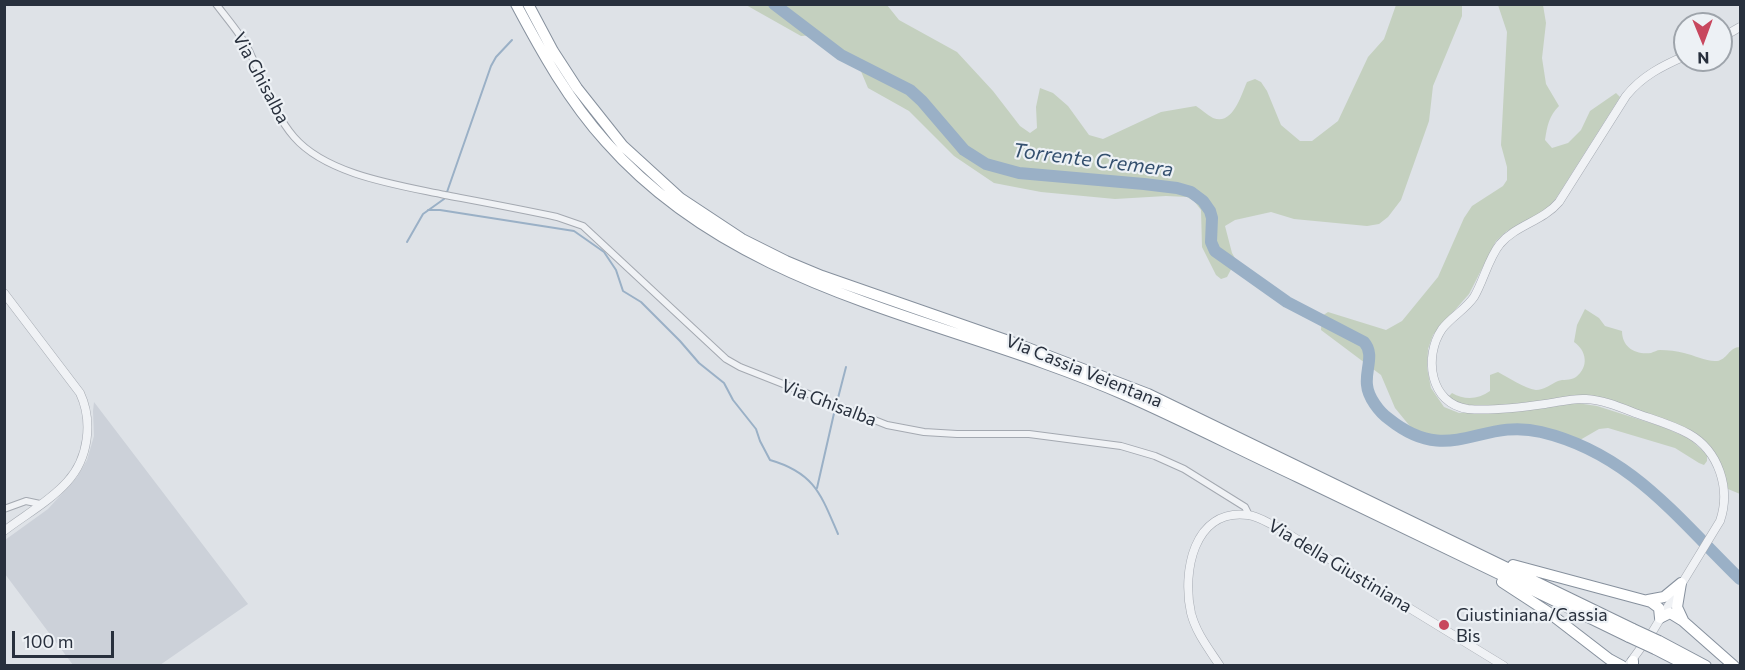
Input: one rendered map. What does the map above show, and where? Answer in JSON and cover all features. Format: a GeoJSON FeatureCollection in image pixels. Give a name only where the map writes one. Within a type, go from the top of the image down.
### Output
{"type":"FeatureCollection","features":[{"type":"Feature","properties":{"kind":"highway","name":"Via Cassia Veientana"},"geometry":{"type":"LineString","coordinates":[[516,4],[548,63],[605,141],[651,186],[717,236],[768,263],[821,286],[1111,389],[1146,399]]}},
{"type":"Feature","properties":{"kind":"highway","name":"Via Cassia Veientana"},"geometry":{"type":"LineString","coordinates":[[528,4],[564,69],[587,103],[615,137],[664,184],[728,231],[765,252],[822,276],[1020,345],[1146,399],[1472,561],[1706,666]]}},
{"type":"Feature","properties":{"kind":"highway","name":"Via Cassia Veientana"},"geometry":{"type":"LineString","coordinates":[[1158,405],[1484,556],[1631,633]]}},
{"type":"Feature","properties":{"kind":"highway"},"geometry":{"type":"LineString","coordinates":[[1484,556],[1622,596],[1645,600],[1658,606],[1660,618],[1670,613],[1683,621],[1734,666]]}},
{"type":"Feature","properties":{"kind":"highway"},"geometry":{"type":"LineString","coordinates":[[1472,561],[1548,612],[1601,653],[1622,666]]}},
{"type":"Feature","properties":{"kind":"highway"},"geometry":{"type":"LineString","coordinates":[[1645,600],[1664,597],[1681,583]]}},
{"type":"Feature","properties":{"kind":"highway"},"geometry":{"type":"LineString","coordinates":[[1681,583],[1677,607],[1683,621]]}},
{"type":"Feature","properties":{"kind":"highway","name":"Via Cassia Veientana"},"geometry":{"type":"LineString","coordinates":[[1657,645],[1688,666]]}},
{"type":"Feature","properties":{"kind":"highway"},"geometry":{"type":"LineString","coordinates":[[1601,653],[1606,666]]}},
{"type":"Feature","properties":{"kind":"street","name":"Via Ghisalba"},"geometry":{"type":"LineString","coordinates":[[216,4],[252,55],[267,94],[288,130],[302,145],[323,159],[362,175],[446,195],[557,217],[582,226],[726,359],[753,373],[887,425],[907,429],[957,434],[1040,435],[1121,446],[1167,461],[1245,507],[1249,515]]}},
{"type":"Feature","properties":{"kind":"street"},"geometry":{"type":"LineString","coordinates":[[1631,664],[1714,531],[1723,507],[1724,493],[1721,477],[1711,455],[1690,434],[1589,399],[1525,406],[1474,409],[1461,407],[1443,396],[1432,374],[1434,353],[1439,336],[1445,326],[1470,302],[1501,243],[1557,205],[1626,96],[1638,82],[1654,70],[1673,61]]}},
{"type":"Feature","properties":{"kind":"street"},"geometry":{"type":"LineString","coordinates":[[4,293],[79,392],[86,411],[87,436],[78,466],[67,482],[4,531]]}},
{"type":"Feature","properties":{"kind":"street"},"geometry":{"type":"LineString","coordinates":[[4,509],[26,501],[40,504]]}},
{"type":"Feature","properties":{"kind":"street","name":"Via della Giustiniana"},"geometry":{"type":"LineString","coordinates":[[1220,666],[1198,631],[1191,614],[1189,589],[1191,558],[1199,538],[1211,525],[1230,516],[1249,515],[1277,527],[1504,666]]}},
{"type":"Feature","properties":{"kind":"shaded area"},"geometry":{"type":"Polygon","coordinates":[[[94,402],[248,604],[160,665],[73,665],[5,574],[5,540],[48,509],[77,477],[87,460],[94,436],[94,402]]]}},
{"type":"Feature","properties":{"kind":"green space"},"geometry":{"type":"Polygon","coordinates":[[[746,5],[887,5],[899,20],[957,52],[993,91],[1020,126],[1030,133],[1037,128],[1036,107],[1040,88],[1053,93],[1068,106],[1089,135],[1103,139],[1161,112],[1196,106],[1213,118],[1226,118],[1235,108],[1247,82],[1255,79],[1261,82],[1267,91],[1281,125],[1300,141],[1312,141],[1338,121],[1368,57],[1384,39],[1396,5],[1462,5],[1462,16],[1433,86],[1429,121],[1401,200],[1388,217],[1379,224],[1367,226],[1294,219],[1271,212],[1235,220],[1225,226],[1236,260],[1227,277],[1221,279],[1216,275],[1202,247],[1201,210],[1194,201],[1187,197],[1166,196],[1115,199],[1041,192],[994,183],[954,156],[909,111],[868,88],[860,69],[813,35],[801,36],[746,5]]]}},
{"type":"Feature","properties":{"kind":"green space"},"geometry":{"type":"Polygon","coordinates":[[[1498,5],[1543,5],[1546,23],[1542,58],[1546,84],[1559,106],[1551,117],[1545,140],[1552,148],[1568,143],[1581,130],[1590,111],[1616,93],[1620,97],[1553,203],[1536,218],[1507,231],[1496,241],[1469,294],[1433,335],[1428,349],[1427,368],[1431,388],[1444,407],[1459,413],[1577,403],[1597,406],[1663,427],[1690,439],[1707,455],[1704,465],[1675,448],[1608,428],[1599,429],[1580,440],[1572,440],[1545,430],[1515,425],[1503,425],[1479,439],[1455,440],[1422,434],[1413,430],[1395,408],[1381,375],[1321,330],[1322,316],[1328,312],[1386,330],[1402,321],[1438,277],[1464,218],[1472,206],[1503,186],[1507,180],[1507,167],[1501,145],[1507,32],[1498,5]]]}},
{"type":"Feature","properties":{"kind":"green space"},"geometry":{"type":"Polygon","coordinates":[[[1585,309],[1599,318],[1605,326],[1622,331],[1627,346],[1640,353],[1672,351],[1717,361],[1733,349],[1740,347],[1740,494],[1728,489],[1721,465],[1691,431],[1607,402],[1468,407],[1449,396],[1452,393],[1461,397],[1481,396],[1490,391],[1490,375],[1498,372],[1536,390],[1576,377],[1585,364],[1582,350],[1574,342],[1577,325],[1585,309]]]}},
{"type":"Feature","properties":{"kind":"waterway","name":"Torrente Cremera"},"geometry":{"type":"LineString","coordinates":[[774,4],[841,55],[910,90],[964,150],[986,164],[1019,173],[1144,184],[1191,192],[1203,201],[1210,211],[1211,242],[1215,251],[1287,302],[1364,342],[1369,352],[1367,379],[1369,394],[1381,412],[1389,419],[1411,433],[1430,440],[1448,441],[1519,429],[1541,432],[1573,442],[1601,455],[1651,491],[1740,579]]}},
{"type":"Feature","properties":{"kind":"waterway"},"geometry":{"type":"LineString","coordinates":[[407,242],[423,214],[444,199],[491,66],[512,40]]}},
{"type":"Feature","properties":{"kind":"waterway"},"geometry":{"type":"LineString","coordinates":[[428,210],[574,231],[604,252],[616,270],[623,291],[641,302],[699,363],[724,383],[733,400],[756,429],[770,460],[797,472],[814,487],[827,508],[838,534]]}},
{"type":"Feature","properties":{"kind":"waterway"},"geometry":{"type":"LineString","coordinates":[[838,398],[846,367]]}},
{"type":"Feature","properties":{"kind":"waterway"},"geometry":{"type":"LineString","coordinates":[[817,488],[835,409]]}},
{"type":"Feature","properties":{"kind":"place","name":"Giustiniana/Cassia Bis"},"geometry":{"type":"Point","coordinates":[1444,625]}}]}
